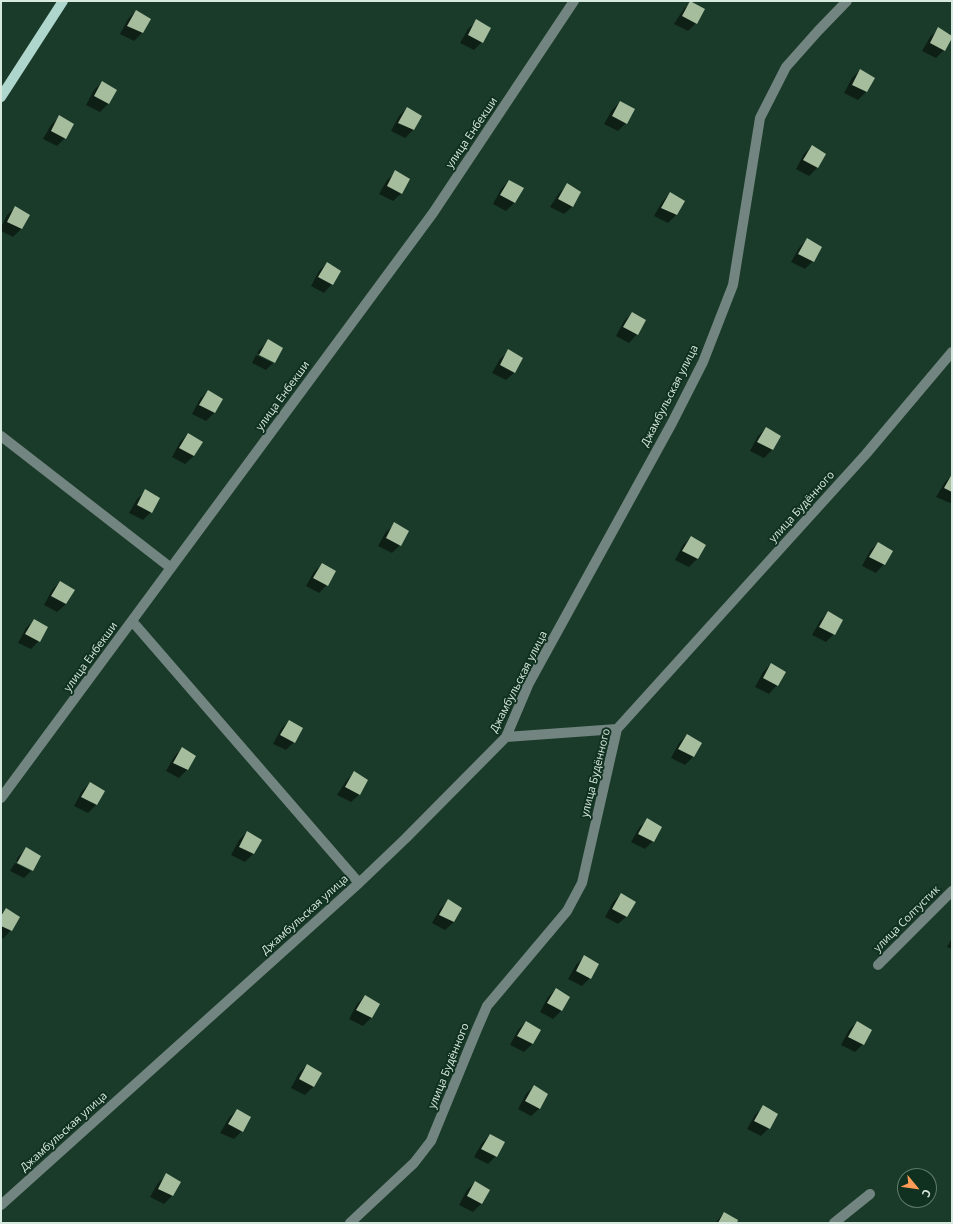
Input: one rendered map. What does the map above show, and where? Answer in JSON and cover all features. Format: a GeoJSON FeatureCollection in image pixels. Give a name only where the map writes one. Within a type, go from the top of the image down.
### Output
{"type":"FeatureCollection","features":[{"type":"Feature","properties":{"kind":"main road"},"geometry":{"type":"LineString","coordinates":[[1,97],[63,1]]}},
{"type":"Feature","properties":{"kind":"street","name":"улица Енбекши"},"geometry":{"type":"LineString","coordinates":[[1,798],[433,213],[574,1]]}},
{"type":"Feature","properties":{"kind":"street","name":"Джамбульская улица"},"geometry":{"type":"LineString","coordinates":[[1,1205],[359,883],[506,737],[529,683],[672,423],[703,362],[733,285],[760,118],[786,67],[847,1]]}},
{"type":"Feature","properties":{"kind":"street","name":"улица Будённого"},"geometry":{"type":"LineString","coordinates":[[350,1223],[414,1163],[431,1141],[487,1006],[567,911],[582,884],[617,729],[866,454],[952,352]]}},
{"type":"Feature","properties":{"kind":"street"},"geometry":{"type":"LineString","coordinates":[[1,436],[171,568]]}},
{"type":"Feature","properties":{"kind":"street"},"geometry":{"type":"LineString","coordinates":[[132,620],[359,883]]}},
{"type":"Feature","properties":{"kind":"street"},"geometry":{"type":"LineString","coordinates":[[506,737],[617,729]]}},
{"type":"Feature","properties":{"kind":"street","name":"улица Солтустик"},"geometry":{"type":"LineString","coordinates":[[878,965],[952,891]]}},
{"type":"Feature","properties":{"kind":"street"},"geometry":{"type":"LineString","coordinates":[[834,1223],[870,1194]]}},
{"type":"Feature","properties":{"kind":"building"},"geometry":{"type":"Polygon","coordinates":[[[690,1],[705,9],[697,24],[682,16],[690,1]]]}},
{"type":"Feature","properties":{"kind":"building"},"geometry":{"type":"Polygon","coordinates":[[[136,10],[151,19],[143,33],[127,26],[136,10]]]}},
{"type":"Feature","properties":{"kind":"building"},"geometry":{"type":"Polygon","coordinates":[[[476,19],[491,28],[483,43],[468,35],[476,19]]]}},
{"type":"Feature","properties":{"kind":"building"},"geometry":{"type":"Polygon","coordinates":[[[938,27],[952,36],[945,51],[930,43],[938,27]]]}},
{"type":"Feature","properties":{"kind":"building"},"geometry":{"type":"Polygon","coordinates":[[[860,69],[875,78],[867,92],[852,85],[860,69]]]}},
{"type":"Feature","properties":{"kind":"building"},"geometry":{"type":"Polygon","coordinates":[[[102,81],[117,90],[109,104],[94,96],[102,81]]]}},
{"type":"Feature","properties":{"kind":"building"},"geometry":{"type":"Polygon","coordinates":[[[620,101],[635,109],[627,124],[612,116],[620,101]]]}},
{"type":"Feature","properties":{"kind":"building"},"geometry":{"type":"Polygon","coordinates":[[[407,107],[422,116],[414,130],[398,123],[407,107]]]}},
{"type":"Feature","properties":{"kind":"building"},"geometry":{"type":"Polygon","coordinates":[[[59,115],[74,124],[66,139],[51,131],[59,115]]]}},
{"type":"Feature","properties":{"kind":"building"},"geometry":{"type":"Polygon","coordinates":[[[812,145],[826,154],[818,168],[803,160],[812,145]]]}},
{"type":"Feature","properties":{"kind":"building"},"geometry":{"type":"Polygon","coordinates":[[[395,170],[410,179],[402,194],[387,186],[395,170]]]}},
{"type":"Feature","properties":{"kind":"building"},"geometry":{"type":"Polygon","coordinates":[[[509,180],[524,188],[515,203],[500,195],[509,180]]]}},
{"type":"Feature","properties":{"kind":"building"},"geometry":{"type":"Polygon","coordinates":[[[567,183],[581,192],[573,207],[558,199],[567,183]]]}},
{"type":"Feature","properties":{"kind":"building"},"geometry":{"type":"Polygon","coordinates":[[[670,192],[685,201],[677,215],[661,208],[670,192]]]}},
{"type":"Feature","properties":{"kind":"building"},"geometry":{"type":"Polygon","coordinates":[[[15,206],[30,215],[22,229],[7,222],[15,206]]]}},
{"type":"Feature","properties":{"kind":"building"},"geometry":{"type":"Polygon","coordinates":[[[807,238],[822,247],[814,262],[798,254],[807,238]]]}},
{"type":"Feature","properties":{"kind":"building"},"geometry":{"type":"Polygon","coordinates":[[[327,262],[341,271],[333,285],[318,277],[327,262]]]}},
{"type":"Feature","properties":{"kind":"building"},"geometry":{"type":"Polygon","coordinates":[[[632,312],[646,320],[638,335],[623,327],[632,312]]]}},
{"type":"Feature","properties":{"kind":"building"},"geometry":{"type":"Polygon","coordinates":[[[268,339],[283,348],[275,363],[259,355],[268,339]]]}},
{"type":"Feature","properties":{"kind":"building"},"geometry":{"type":"Polygon","coordinates":[[[508,349],[523,358],[515,373],[500,365],[508,349]]]}},
{"type":"Feature","properties":{"kind":"building"},"geometry":{"type":"Polygon","coordinates":[[[208,390],[223,399],[215,413],[199,405],[208,390]]]}},
{"type":"Feature","properties":{"kind":"building"},"geometry":{"type":"Polygon","coordinates":[[[766,427],[781,436],[773,450],[757,442],[766,427]]]}},
{"type":"Feature","properties":{"kind":"building"},"geometry":{"type":"Polygon","coordinates":[[[188,433],[203,442],[194,456],[179,448],[188,433]]]}},
{"type":"Feature","properties":{"kind":"building"},"geometry":{"type":"Polygon","coordinates":[[[952,474],[952,492],[944,488],[952,474]]]}},
{"type":"Feature","properties":{"kind":"building"},"geometry":{"type":"Polygon","coordinates":[[[145,489],[160,498],[152,513],[137,505],[145,489]]]}},
{"type":"Feature","properties":{"kind":"building"},"geometry":{"type":"Polygon","coordinates":[[[394,522],[409,531],[401,546],[386,538],[394,522]]]}},
{"type":"Feature","properties":{"kind":"building"},"geometry":{"type":"Polygon","coordinates":[[[691,536],[706,545],[698,559],[682,551],[691,536]]]}},
{"type":"Feature","properties":{"kind":"building"},"geometry":{"type":"Polygon","coordinates":[[[878,542],[893,551],[885,565],[869,557],[878,542]]]}},
{"type":"Feature","properties":{"kind":"building"},"geometry":{"type":"Polygon","coordinates":[[[322,563],[336,571],[328,586],[313,578],[322,563]]]}},
{"type":"Feature","properties":{"kind":"building"},"geometry":{"type":"Polygon","coordinates":[[[60,581],[75,590],[66,604],[51,596],[60,581]]]}},
{"type":"Feature","properties":{"kind":"building"},"geometry":{"type":"Polygon","coordinates":[[[828,611],[843,620],[835,635],[819,627],[828,611]]]}},
{"type":"Feature","properties":{"kind":"building"},"geometry":{"type":"Polygon","coordinates":[[[34,619],[48,627],[40,642],[25,634],[34,619]]]}},
{"type":"Feature","properties":{"kind":"building"},"geometry":{"type":"Polygon","coordinates":[[[771,663],[786,672],[778,686],[763,678],[771,663]]]}},
{"type":"Feature","properties":{"kind":"building"},"geometry":{"type":"Polygon","coordinates":[[[289,720],[303,728],[295,743],[280,735],[289,720]]]}},
{"type":"Feature","properties":{"kind":"building"},"geometry":{"type":"Polygon","coordinates":[[[687,734],[702,743],[694,757],[678,749],[687,734]]]}},
{"type":"Feature","properties":{"kind":"building"},"geometry":{"type":"Polygon","coordinates":[[[182,747],[196,756],[188,770],[173,763],[182,747]]]}},
{"type":"Feature","properties":{"kind":"building"},"geometry":{"type":"Polygon","coordinates":[[[354,771],[368,780],[360,795],[345,787],[354,771]]]}},
{"type":"Feature","properties":{"kind":"building"},"geometry":{"type":"Polygon","coordinates":[[[90,782],[105,791],[97,805],[81,797],[90,782]]]}},
{"type":"Feature","properties":{"kind":"building"},"geometry":{"type":"Polygon","coordinates":[[[647,818],[662,827],[654,842],[638,834],[647,818]]]}},
{"type":"Feature","properties":{"kind":"building"},"geometry":{"type":"Polygon","coordinates":[[[247,831],[262,840],[254,854],[239,847],[247,831]]]}},
{"type":"Feature","properties":{"kind":"building"},"geometry":{"type":"Polygon","coordinates":[[[26,847],[41,856],[33,871],[17,863],[26,847]]]}},
{"type":"Feature","properties":{"kind":"building"},"geometry":{"type":"Polygon","coordinates":[[[621,893],[636,902],[627,917],[612,909],[621,893]]]}},
{"type":"Feature","properties":{"kind":"building"},"geometry":{"type":"Polygon","coordinates":[[[448,899],[462,908],[454,922],[439,915],[448,899]]]}},
{"type":"Feature","properties":{"kind":"building"},"geometry":{"type":"Polygon","coordinates":[[[6,908],[20,917],[12,931],[1,926],[1,916],[6,908]]]}},
{"type":"Feature","properties":{"kind":"building"},"geometry":{"type":"Polygon","coordinates":[[[584,955],[599,964],[591,979],[576,971],[584,955]]]}},
{"type":"Feature","properties":{"kind":"building"},"geometry":{"type":"Polygon","coordinates":[[[556,988],[570,997],[562,1011],[547,1003],[556,988]]]}},
{"type":"Feature","properties":{"kind":"building"},"geometry":{"type":"Polygon","coordinates":[[[365,995],[380,1004],[372,1018],[356,1010],[365,995]]]}},
{"type":"Feature","properties":{"kind":"building"},"geometry":{"type":"Polygon","coordinates":[[[526,1021],[541,1030],[533,1044],[517,1036],[526,1021]]]}},
{"type":"Feature","properties":{"kind":"building"},"geometry":{"type":"Polygon","coordinates":[[[857,1021],[872,1030],[864,1045],[848,1037],[857,1021]]]}},
{"type":"Feature","properties":{"kind":"building"},"geometry":{"type":"Polygon","coordinates":[[[307,1064],[322,1073],[314,1087],[299,1079],[307,1064]]]}},
{"type":"Feature","properties":{"kind":"building"},"geometry":{"type":"Polygon","coordinates":[[[534,1085],[548,1094],[540,1109],[525,1101],[534,1085]]]}},
{"type":"Feature","properties":{"kind":"building"},"geometry":{"type":"Polygon","coordinates":[[[763,1105],[778,1114],[770,1129],[754,1121],[763,1105]]]}},
{"type":"Feature","properties":{"kind":"building"},"geometry":{"type":"Polygon","coordinates":[[[237,1109],[251,1117],[243,1132],[228,1124],[237,1109]]]}},
{"type":"Feature","properties":{"kind":"building"},"geometry":{"type":"Polygon","coordinates":[[[490,1134],[505,1142],[497,1157],[481,1149],[490,1134]]]}},
{"type":"Feature","properties":{"kind":"building"},"geometry":{"type":"Polygon","coordinates":[[[166,1173],[181,1182],[173,1196],[158,1189],[166,1173]]]}},
{"type":"Feature","properties":{"kind":"building"},"geometry":{"type":"Polygon","coordinates":[[[475,1181],[490,1190],[482,1204],[467,1196],[475,1181]]]}},
{"type":"Feature","properties":{"kind":"building"},"geometry":{"type":"Polygon","coordinates":[[[724,1212],[738,1220],[737,1223],[718,1223],[724,1212]]]}}]}
